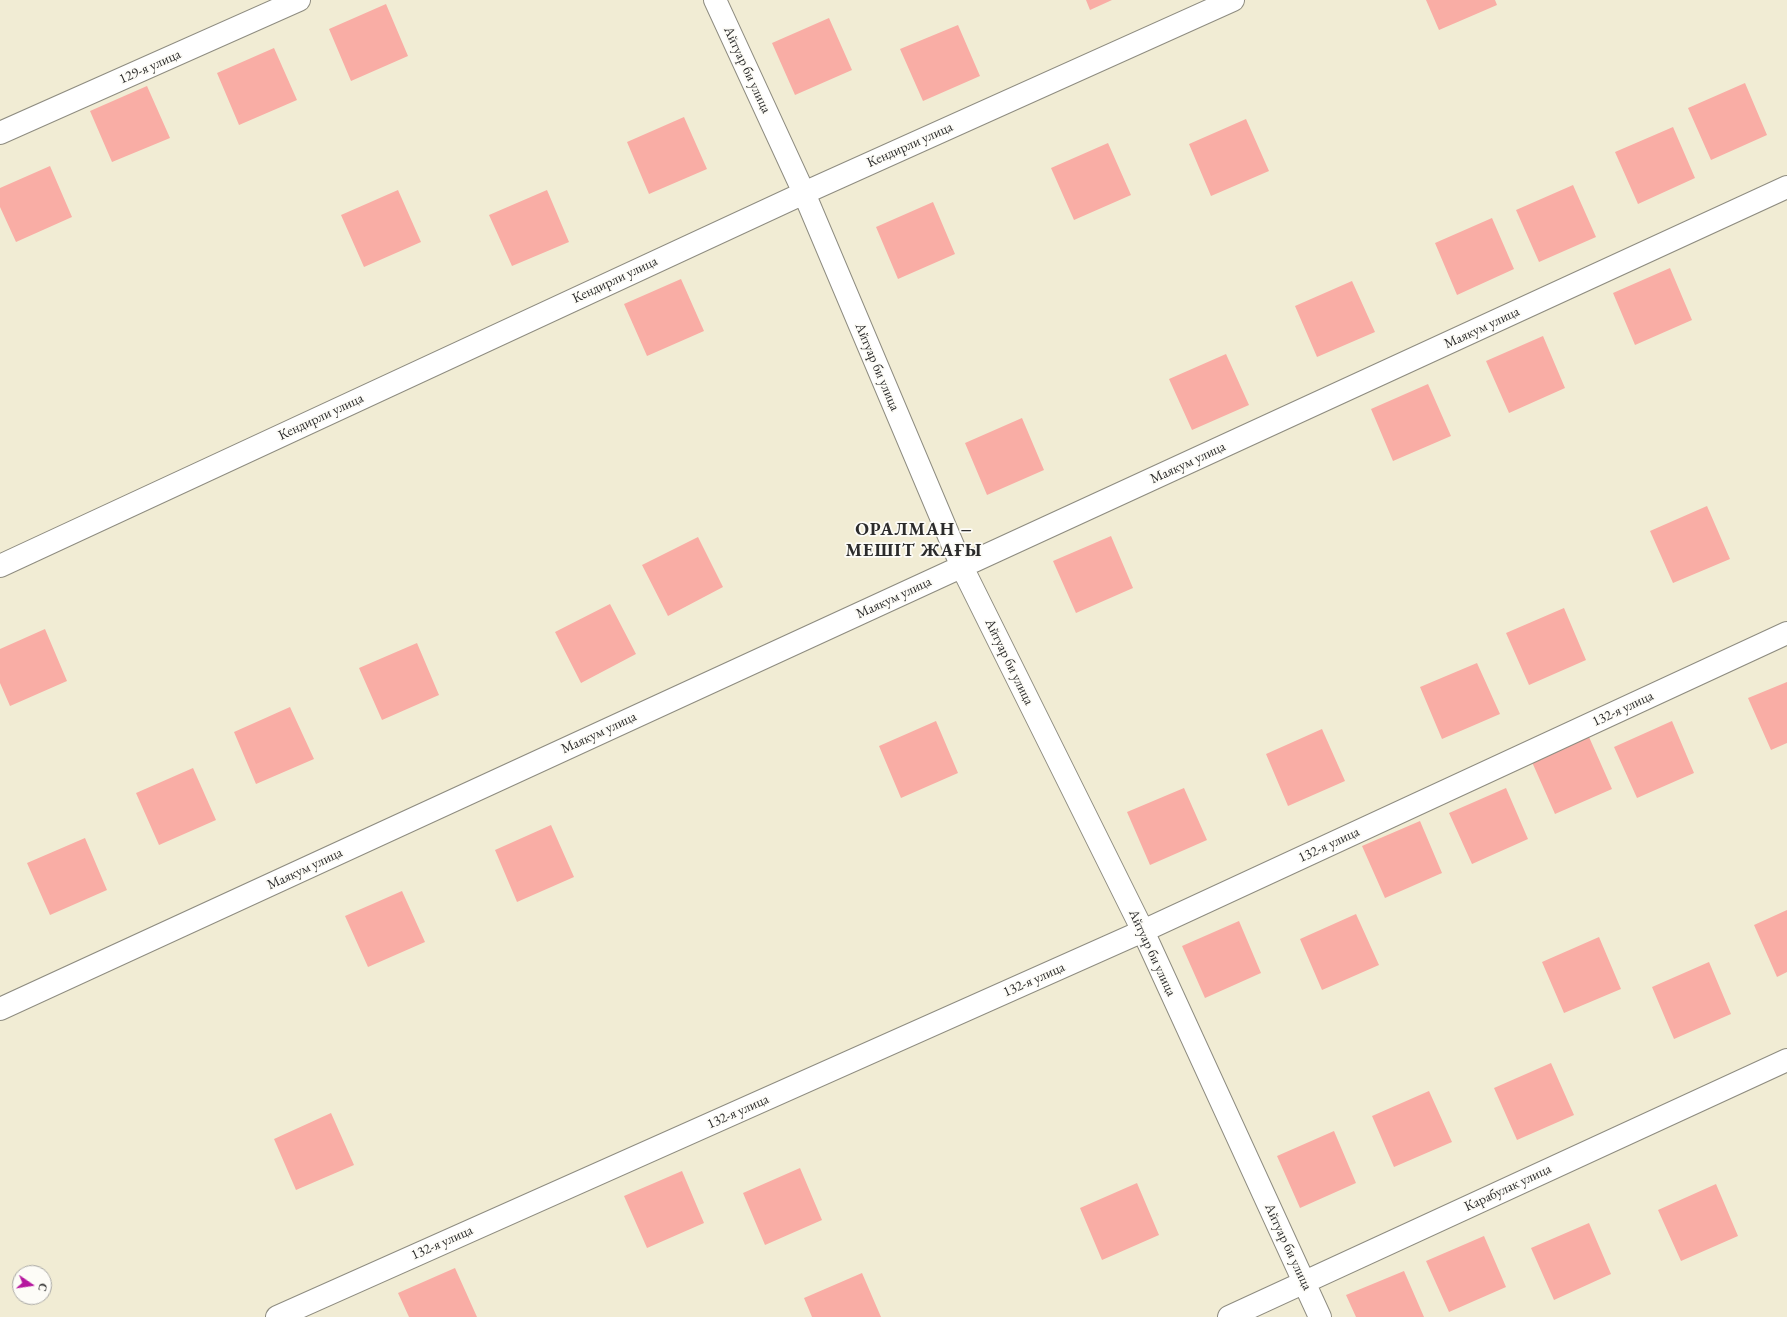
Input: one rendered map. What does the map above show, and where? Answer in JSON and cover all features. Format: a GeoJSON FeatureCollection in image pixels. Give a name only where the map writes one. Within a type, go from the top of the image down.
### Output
{"type":"FeatureCollection","features":[{"type":"Feature","properties":{"kind":"street","name":"129-я улица"},"geometry":{"type":"LineString","coordinates":[[0,133],[299,0]]}},
{"type":"Feature","properties":{"kind":"street","name":"Айтуар би улица"},"geometry":{"type":"LineString","coordinates":[[715,0],[804,193],[962,567],[1143,931],[1320,1317]]}},
{"type":"Feature","properties":{"kind":"street","name":"Кендирли улица"},"geometry":{"type":"LineString","coordinates":[[0,566],[804,193],[1233,0]]}},
{"type":"Feature","properties":{"kind":"street","name":"Маякум улица"},"geometry":{"type":"LineString","coordinates":[[0,1009],[1787,187]]}},
{"type":"Feature","properties":{"kind":"street","name":"132-я улица"},"geometry":{"type":"LineString","coordinates":[[277,1317],[1143,931],[1787,633]]}},
{"type":"Feature","properties":{"kind":"street","name":"Карабулак улица"},"geometry":{"type":"LineString","coordinates":[[1229,1317],[1787,1060]]}},
{"type":"Feature","properties":{"kind":"building"},"geometry":{"type":"Polygon","coordinates":[[[1086,0],[1112,0],[1090,10],[1086,0]]]}},
{"type":"Feature","properties":{"kind":"building"},"geometry":{"type":"Polygon","coordinates":[[[1426,0],[1495,0],[1497,5],[1439,30],[1426,0]]]}},
{"type":"Feature","properties":{"kind":"building"},"geometry":{"type":"Polygon","coordinates":[[[386,4],[408,56],[351,81],[329,29],[386,4]]]}},
{"type":"Feature","properties":{"kind":"building"},"geometry":{"type":"Polygon","coordinates":[[[829,18],[852,70],[795,95],[772,43],[829,18]]]}},
{"type":"Feature","properties":{"kind":"building"},"geometry":{"type":"Polygon","coordinates":[[[958,25],[980,76],[923,101],[900,49],[958,25]]]}},
{"type":"Feature","properties":{"kind":"building"},"geometry":{"type":"Polygon","coordinates":[[[274,48],[297,100],[239,125],[217,73],[274,48]]]}},
{"type":"Feature","properties":{"kind":"building"},"geometry":{"type":"Polygon","coordinates":[[[1745,83],[1767,135],[1711,160],[1688,108],[1745,83]]]}},
{"type":"Feature","properties":{"kind":"building"},"geometry":{"type":"Polygon","coordinates":[[[147,86],[170,138],[112,162],[90,111],[147,86]]]}},
{"type":"Feature","properties":{"kind":"building"},"geometry":{"type":"Polygon","coordinates":[[[684,117],[707,169],[649,194],[627,142],[684,117]]]}},
{"type":"Feature","properties":{"kind":"building"},"geometry":{"type":"Polygon","coordinates":[[[1246,119],[1269,171],[1211,196],[1189,144],[1246,119]]]}},
{"type":"Feature","properties":{"kind":"building"},"geometry":{"type":"Polygon","coordinates":[[[1673,127],[1695,178],[1638,204],[1615,152],[1673,127]]]}},
{"type":"Feature","properties":{"kind":"building"},"geometry":{"type":"Polygon","coordinates":[[[1108,143],[1131,195],[1074,220],[1051,168],[1108,143]]]}},
{"type":"Feature","properties":{"kind":"building"},"geometry":{"type":"Polygon","coordinates":[[[50,166],[72,217],[16,242],[0,207],[0,188],[50,166]]]}},
{"type":"Feature","properties":{"kind":"building"},"geometry":{"type":"Polygon","coordinates":[[[1573,185],[1596,237],[1539,262],[1516,210],[1573,185]]]}},
{"type":"Feature","properties":{"kind":"building"},"geometry":{"type":"Polygon","coordinates":[[[398,190],[421,242],[364,267],[341,215],[398,190]]]}},
{"type":"Feature","properties":{"kind":"building"},"geometry":{"type":"Polygon","coordinates":[[[547,190],[569,242],[512,266],[489,215],[547,190]]]}},
{"type":"Feature","properties":{"kind":"building"},"geometry":{"type":"Polygon","coordinates":[[[933,202],[955,254],[898,279],[876,227],[933,202]]]}},
{"type":"Feature","properties":{"kind":"building"},"geometry":{"type":"Polygon","coordinates":[[[1492,218],[1514,269],[1457,295],[1435,243],[1492,218]]]}},
{"type":"Feature","properties":{"kind":"building"},"geometry":{"type":"Polygon","coordinates":[[[1670,268],[1692,320],[1635,345],[1613,293],[1670,268]]]}},
{"type":"Feature","properties":{"kind":"building"},"geometry":{"type":"Polygon","coordinates":[[[681,279],[704,331],[647,356],[624,304],[681,279]]]}},
{"type":"Feature","properties":{"kind":"building"},"geometry":{"type":"Polygon","coordinates":[[[1352,281],[1375,332],[1317,357],[1295,306],[1352,281]]]}},
{"type":"Feature","properties":{"kind":"building"},"geometry":{"type":"Polygon","coordinates":[[[1543,336],[1565,388],[1509,413],[1486,361],[1543,336]]]}},
{"type":"Feature","properties":{"kind":"building"},"geometry":{"type":"Polygon","coordinates":[[[1226,354],[1249,405],[1192,430],[1169,379],[1226,354]]]}},
{"type":"Feature","properties":{"kind":"building"},"geometry":{"type":"Polygon","coordinates":[[[1428,384],[1451,436],[1393,461],[1371,409],[1428,384]]]}},
{"type":"Feature","properties":{"kind":"building"},"geometry":{"type":"Polygon","coordinates":[[[1022,418],[1044,470],[987,495],[965,443],[1022,418]]]}},
{"type":"Feature","properties":{"kind":"building"},"geometry":{"type":"Polygon","coordinates":[[[1707,506],[1730,559],[1673,583],[1650,531],[1707,506]]]}},
{"type":"Feature","properties":{"kind":"building"},"geometry":{"type":"Polygon","coordinates":[[[1111,536],[1133,588],[1076,613],[1053,561],[1111,536]]]}},
{"type":"Feature","properties":{"kind":"building"},"geometry":{"type":"Polygon","coordinates":[[[698,537],[723,587],[668,616],[642,565],[698,537]]]}},
{"type":"Feature","properties":{"kind":"building"},"geometry":{"type":"Polygon","coordinates":[[[610,604],[636,654],[581,683],[555,632],[610,604]]]}},
{"type":"Feature","properties":{"kind":"building"},"geometry":{"type":"Polygon","coordinates":[[[1564,608],[1586,660],[1529,685],[1506,633],[1564,608]]]}},
{"type":"Feature","properties":{"kind":"building"},"geometry":{"type":"Polygon","coordinates":[[[45,629],[67,681],[10,706],[0,683],[0,649],[45,629]]]}},
{"type":"Feature","properties":{"kind":"building"},"geometry":{"type":"Polygon","coordinates":[[[417,643],[439,695],[382,720],[359,668],[417,643]]]}},
{"type":"Feature","properties":{"kind":"building"},"geometry":{"type":"Polygon","coordinates":[[[1477,663],[1500,714],[1442,739],[1420,687],[1477,663]]]}},
{"type":"Feature","properties":{"kind":"building"},"geometry":{"type":"Polygon","coordinates":[[[1787,682],[1787,743],[1771,750],[1748,698],[1787,682]]]}},
{"type":"Feature","properties":{"kind":"building"},"geometry":{"type":"Polygon","coordinates":[[[290,707],[314,759],[256,784],[234,732],[290,707]]]}},
{"type":"Feature","properties":{"kind":"building"},"geometry":{"type":"Polygon","coordinates":[[[936,721],[958,773],[901,798],[879,746],[936,721]]]}},
{"type":"Feature","properties":{"kind":"building"},"geometry":{"type":"Polygon","coordinates":[[[1672,721],[1694,773],[1637,798],[1614,747],[1672,721]]]}},
{"type":"Feature","properties":{"kind":"building"},"geometry":{"type":"Polygon","coordinates":[[[1322,729],[1345,781],[1288,806],[1266,754],[1322,729]]]}},
{"type":"Feature","properties":{"kind":"building"},"geometry":{"type":"Polygon","coordinates":[[[1589,737],[1612,789],[1555,814],[1532,762],[1589,737]]]}},
{"type":"Feature","properties":{"kind":"building"},"geometry":{"type":"Polygon","coordinates":[[[193,768],[216,820],[159,845],[136,793],[193,768]]]}},
{"type":"Feature","properties":{"kind":"building"},"geometry":{"type":"Polygon","coordinates":[[[1184,788],[1207,840],[1150,865],[1127,812],[1184,788]]]}},
{"type":"Feature","properties":{"kind":"building"},"geometry":{"type":"Polygon","coordinates":[[[1506,788],[1528,839],[1472,864],[1449,813],[1506,788]]]}},
{"type":"Feature","properties":{"kind":"building"},"geometry":{"type":"Polygon","coordinates":[[[1420,821],[1442,873],[1385,898],[1362,846],[1420,821]]]}},
{"type":"Feature","properties":{"kind":"building"},"geometry":{"type":"Polygon","coordinates":[[[551,825],[574,877],[517,902],[495,850],[551,825]]]}},
{"type":"Feature","properties":{"kind":"building"},"geometry":{"type":"Polygon","coordinates":[[[85,838],[107,890],[50,915],[27,863],[85,838]]]}},
{"type":"Feature","properties":{"kind":"building"},"geometry":{"type":"Polygon","coordinates":[[[402,891],[425,942],[368,967],[345,916],[402,891]]]}},
{"type":"Feature","properties":{"kind":"building"},"geometry":{"type":"Polygon","coordinates":[[[1787,910],[1787,972],[1777,977],[1754,925],[1787,910]]]}},
{"type":"Feature","properties":{"kind":"building"},"geometry":{"type":"Polygon","coordinates":[[[1356,914],[1379,965],[1322,990],[1300,939],[1356,914]]]}},
{"type":"Feature","properties":{"kind":"building"},"geometry":{"type":"Polygon","coordinates":[[[1239,921],[1261,973],[1205,998],[1182,946],[1239,921]]]}},
{"type":"Feature","properties":{"kind":"building"},"geometry":{"type":"Polygon","coordinates":[[[1599,937],[1621,989],[1564,1013],[1542,962],[1599,937]]]}},
{"type":"Feature","properties":{"kind":"building"},"geometry":{"type":"Polygon","coordinates":[[[1709,962],[1731,1014],[1674,1039],[1652,987],[1709,962]]]}},
{"type":"Feature","properties":{"kind":"building"},"geometry":{"type":"Polygon","coordinates":[[[1551,1063],[1574,1115],[1517,1140],[1494,1088],[1551,1063]]]}},
{"type":"Feature","properties":{"kind":"building"},"geometry":{"type":"Polygon","coordinates":[[[1429,1091],[1452,1142],[1394,1167],[1372,1116],[1429,1091]]]}},
{"type":"Feature","properties":{"kind":"building"},"geometry":{"type":"Polygon","coordinates":[[[331,1113],[354,1165],[296,1190],[274,1139],[331,1113]]]}},
{"type":"Feature","properties":{"kind":"building"},"geometry":{"type":"Polygon","coordinates":[[[1334,1131],[1356,1183],[1300,1208],[1277,1156],[1334,1131]]]}},
{"type":"Feature","properties":{"kind":"building"},"geometry":{"type":"Polygon","coordinates":[[[800,1168],[822,1220],[765,1245],[743,1193],[800,1168]]]}},
{"type":"Feature","properties":{"kind":"building"},"geometry":{"type":"Polygon","coordinates":[[[682,1171],[704,1223],[647,1248],[624,1196],[682,1171]]]}},
{"type":"Feature","properties":{"kind":"building"},"geometry":{"type":"Polygon","coordinates":[[[1137,1183],[1159,1235],[1102,1260],[1080,1208],[1137,1183]]]}},
{"type":"Feature","properties":{"kind":"building"},"geometry":{"type":"Polygon","coordinates":[[[1716,1184],[1738,1236],[1681,1261],[1658,1210],[1716,1184]]]}},
{"type":"Feature","properties":{"kind":"building"},"geometry":{"type":"Polygon","coordinates":[[[1589,1223],[1611,1274],[1554,1300],[1531,1248],[1589,1223]]]}},
{"type":"Feature","properties":{"kind":"building"},"geometry":{"type":"Polygon","coordinates":[[[1484,1236],[1506,1287],[1449,1312],[1426,1261],[1484,1236]]]}},
{"type":"Feature","properties":{"kind":"building"},"geometry":{"type":"Polygon","coordinates":[[[455,1268],[477,1317],[409,1317],[398,1293],[455,1268]]]}},
{"type":"Feature","properties":{"kind":"building"},"geometry":{"type":"Polygon","coordinates":[[[1404,1271],[1424,1317],[1356,1317],[1346,1295],[1404,1271]]]}},
{"type":"Feature","properties":{"kind":"building"},"geometry":{"type":"Polygon","coordinates":[[[862,1273],[881,1317],[812,1317],[804,1298],[862,1273]]]}},
{"type":"Feature","properties":{"kind":"district","name":"ОРАЛМАН – МЕШІТ ЖАҒЫ"},"geometry":{"type":"Point","coordinates":[914,540]}}]}
